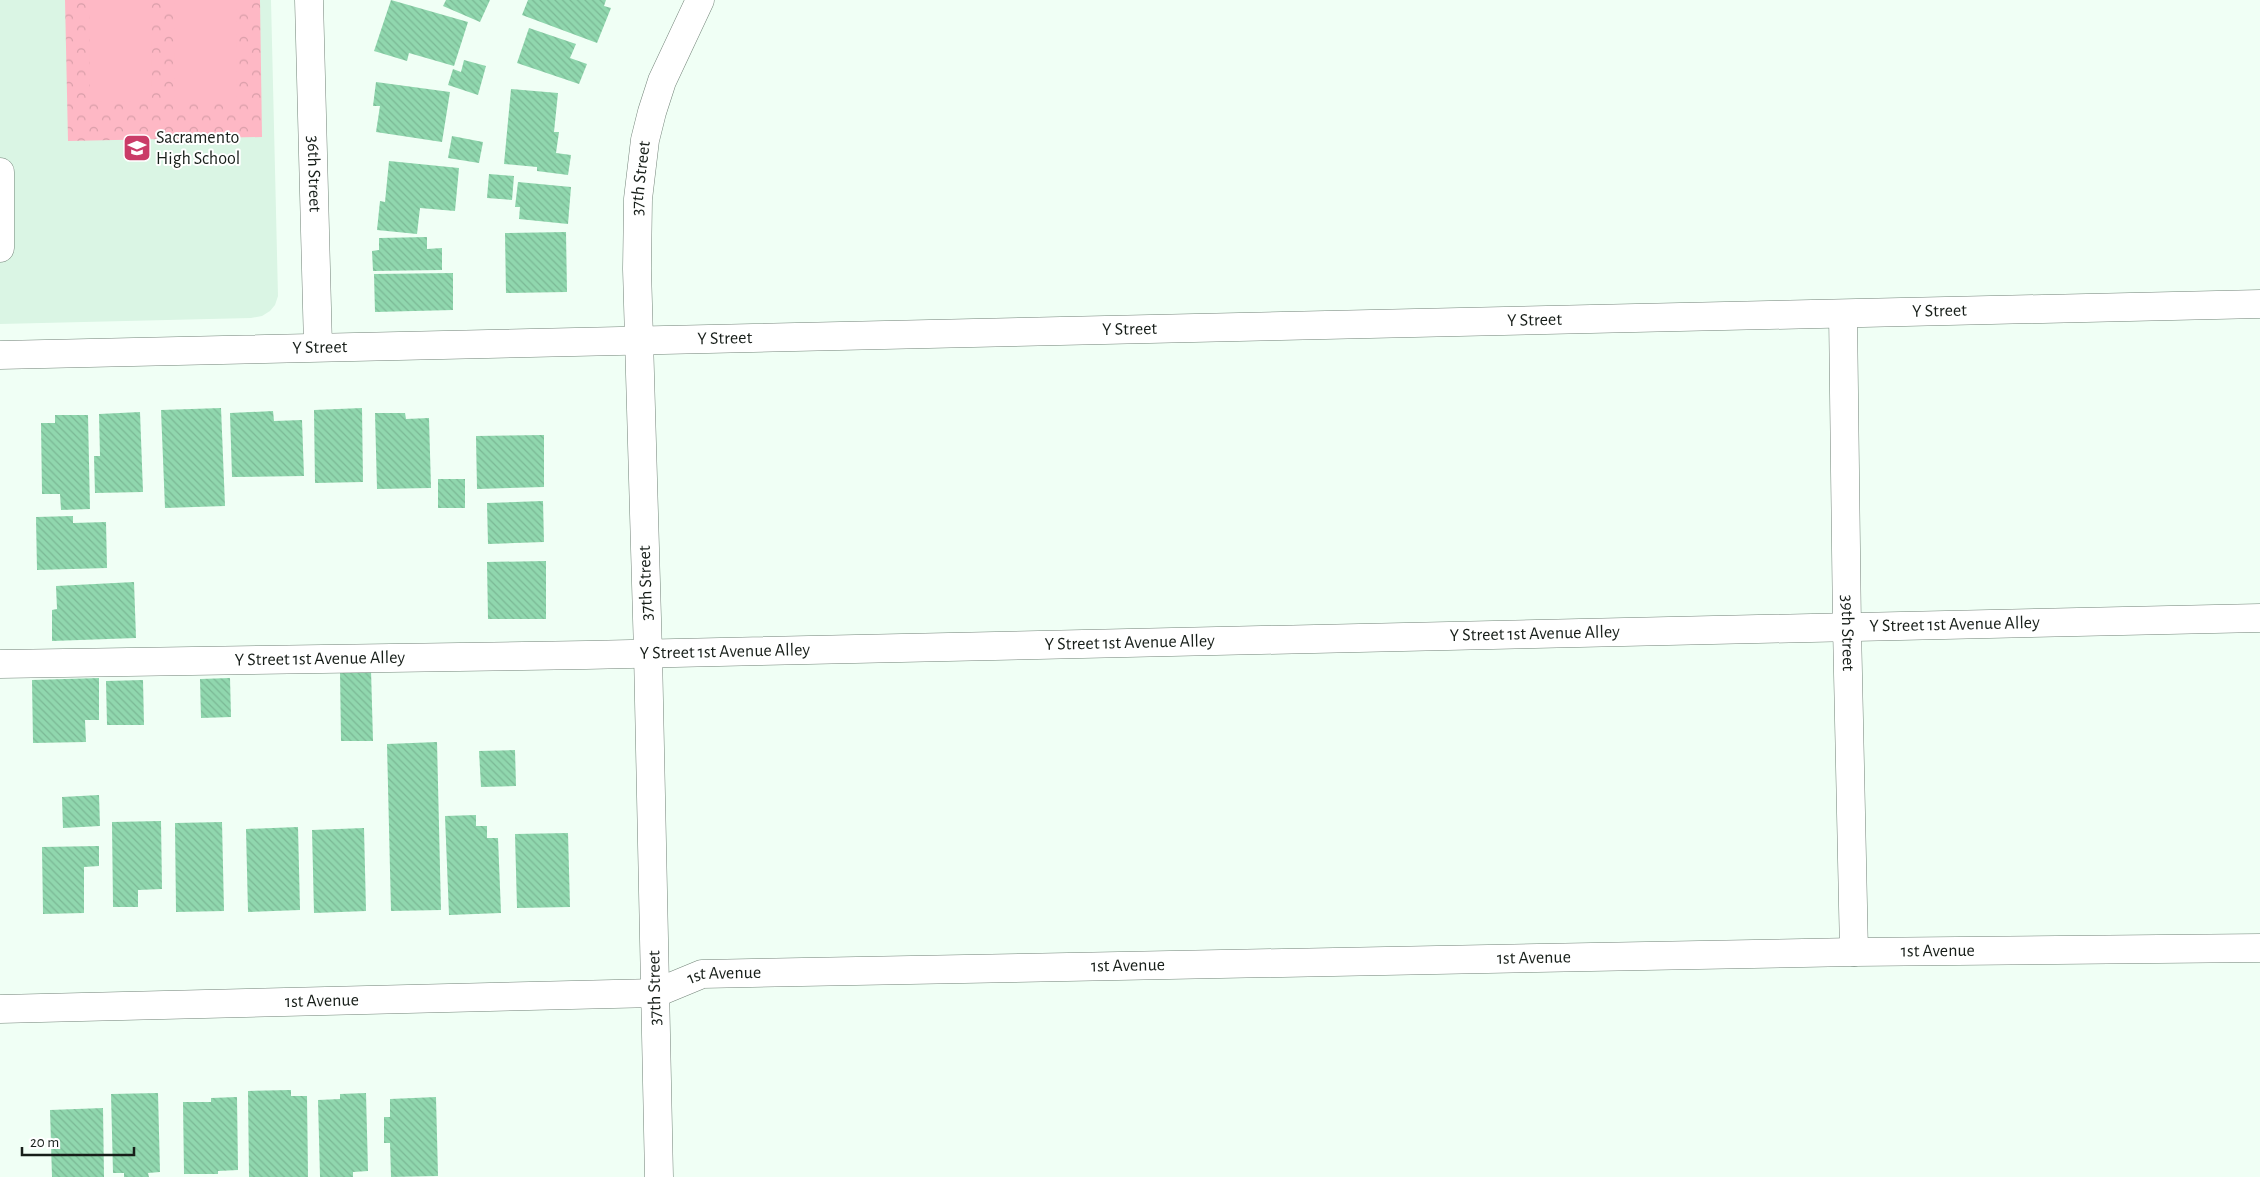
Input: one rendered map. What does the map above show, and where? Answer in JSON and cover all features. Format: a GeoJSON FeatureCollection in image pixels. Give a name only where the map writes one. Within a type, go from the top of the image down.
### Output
{"type":"FeatureCollection","features":[{"type":"Feature","properties":{"kind":"street","name":"36th Street"},"geometry":{"type":"LineString","coordinates":[[309,0],[318,346]]}},
{"type":"Feature","properties":{"kind":"street","name":"37th Street"},"geometry":{"type":"LineString","coordinates":[[659,1177],[648,653],[638,340],[638,206],[645,140],[662,81],[700,0]]}},
{"type":"Feature","properties":{"kind":"street"},"geometry":{"type":"LineString","coordinates":[[0,172],[0,248]]}},
{"type":"Feature","properties":{"kind":"street","name":"Y Street"},"geometry":{"type":"LineString","coordinates":[[0,355],[318,346],[2260,304]]}},
{"type":"Feature","properties":{"kind":"street","name":"39th Street"},"geometry":{"type":"LineString","coordinates":[[1843,314],[1846,626],[1854,952]]}},
{"type":"Feature","properties":{"kind":"street","name":"Y Street 1st Avenue Alley"},"geometry":{"type":"LineString","coordinates":[[0,664],[648,653],[2260,618]]}},
{"type":"Feature","properties":{"kind":"street","name":"1st Avenue"},"geometry":{"type":"LineString","coordinates":[[0,1009],[656,993],[702,974],[1854,952],[2260,948]]}},
{"type":"Feature","properties":{"kind":"shaded area","name":"Sacramento High School"},"geometry":{"type":"Polygon","coordinates":[[[0,0],[271,0],[278,296],[275,305],[270,311],[262,316],[251,318],[0,324],[0,0]]]}},
{"type":"Feature","properties":{"kind":"green space"},"geometry":{"type":"Polygon","coordinates":[[[65,0],[260,0],[262,137],[68,141],[65,0]]]}},
{"type":"Feature","properties":{"kind":"green space"},"geometry":{"type":"Polygon","coordinates":[[[89,0],[151,0],[152,101],[90,102],[89,0]]]}},
{"type":"Feature","properties":{"kind":"green space"},"geometry":{"type":"Polygon","coordinates":[[[174,0],[236,0],[237,100],[175,100],[174,0]]]}},
{"type":"Feature","properties":{"kind":"building"},"geometry":{"type":"Polygon","coordinates":[[[391,0],[468,22],[454,66],[409,53],[407,61],[374,51],[391,0]]]}},
{"type":"Feature","properties":{"kind":"building"},"geometry":{"type":"Polygon","coordinates":[[[446,0],[490,0],[480,22],[443,6],[446,0]]]}},
{"type":"Feature","properties":{"kind":"building"},"geometry":{"type":"Polygon","coordinates":[[[528,0],[606,0],[604,6],[611,8],[597,43],[522,15],[528,0]]]}},
{"type":"Feature","properties":{"kind":"building"},"geometry":{"type":"Polygon","coordinates":[[[529,28],[576,44],[570,58],[587,64],[579,84],[517,63],[529,28]]]}},
{"type":"Feature","properties":{"kind":"building"},"geometry":{"type":"Polygon","coordinates":[[[464,60],[486,66],[478,95],[448,85],[453,69],[461,72],[464,60]]]}},
{"type":"Feature","properties":{"kind":"building"},"geometry":{"type":"Polygon","coordinates":[[[376,82],[450,92],[442,142],[376,132],[380,106],[373,106],[376,82]]]}},
{"type":"Feature","properties":{"kind":"building"},"geometry":{"type":"Polygon","coordinates":[[[511,89],[558,93],[554,132],[559,132],[556,153],[571,155],[568,175],[537,171],[537,167],[504,164],[511,89]]]}},
{"type":"Feature","properties":{"kind":"building"},"geometry":{"type":"Polygon","coordinates":[[[452,136],[483,142],[479,163],[448,158],[452,136]]]}},
{"type":"Feature","properties":{"kind":"building"},"geometry":{"type":"Polygon","coordinates":[[[389,161],[459,168],[455,211],[420,208],[417,234],[377,230],[380,201],[385,202],[389,161]]]}},
{"type":"Feature","properties":{"kind":"building"},"geometry":{"type":"Polygon","coordinates":[[[489,174],[514,176],[512,200],[487,198],[489,174]]]}},
{"type":"Feature","properties":{"kind":"building"},"geometry":{"type":"Polygon","coordinates":[[[518,182],[571,187],[568,224],[519,219],[520,207],[515,207],[518,182]]]}},
{"type":"Feature","properties":{"kind":"building"},"geometry":{"type":"Polygon","coordinates":[[[566,232],[567,292],[506,293],[505,233],[566,232]]]}},
{"type":"Feature","properties":{"kind":"building"},"geometry":{"type":"Polygon","coordinates":[[[427,237],[427,249],[442,248],[442,270],[373,271],[372,251],[379,250],[379,238],[427,237]]]}},
{"type":"Feature","properties":{"kind":"building"},"geometry":{"type":"Polygon","coordinates":[[[453,273],[453,310],[375,312],[374,274],[453,273]]]}},
{"type":"Feature","properties":{"kind":"building"},"geometry":{"type":"Polygon","coordinates":[[[221,408],[225,506],[165,508],[161,410],[221,408]]]}},
{"type":"Feature","properties":{"kind":"building"},"geometry":{"type":"Polygon","coordinates":[[[362,408],[363,482],[315,483],[314,410],[362,408]]]}},
{"type":"Feature","properties":{"kind":"building"},"geometry":{"type":"Polygon","coordinates":[[[273,411],[274,421],[302,420],[304,476],[232,477],[230,413],[273,411]]]}},
{"type":"Feature","properties":{"kind":"building"},"geometry":{"type":"Polygon","coordinates":[[[140,412],[143,492],[95,493],[94,456],[100,456],[99,414],[140,412]]]}},
{"type":"Feature","properties":{"kind":"building"},"geometry":{"type":"Polygon","coordinates":[[[375,413],[405,413],[406,419],[429,418],[431,488],[377,489],[375,413]]]}},
{"type":"Feature","properties":{"kind":"building"},"geometry":{"type":"Polygon","coordinates":[[[55,415],[88,415],[90,509],[61,510],[60,494],[42,494],[41,423],[55,423],[55,415]]]}},
{"type":"Feature","properties":{"kind":"building"},"geometry":{"type":"Polygon","coordinates":[[[544,435],[544,487],[477,489],[476,436],[544,435]]]}},
{"type":"Feature","properties":{"kind":"building"},"geometry":{"type":"Polygon","coordinates":[[[438,479],[465,479],[465,508],[438,508],[438,479]]]}},
{"type":"Feature","properties":{"kind":"building"},"geometry":{"type":"Polygon","coordinates":[[[543,501],[544,542],[488,544],[487,503],[543,501]]]}},
{"type":"Feature","properties":{"kind":"building"},"geometry":{"type":"Polygon","coordinates":[[[73,516],[73,523],[106,522],[107,568],[37,570],[36,517],[73,516]]]}},
{"type":"Feature","properties":{"kind":"building"},"geometry":{"type":"Polygon","coordinates":[[[546,561],[546,619],[488,619],[487,562],[546,561]]]}},
{"type":"Feature","properties":{"kind":"building"},"geometry":{"type":"Polygon","coordinates":[[[134,582],[136,638],[52,641],[52,610],[57,609],[56,586],[134,582]]]}},
{"type":"Feature","properties":{"kind":"building"},"geometry":{"type":"Polygon","coordinates":[[[371,670],[373,741],[341,741],[340,671],[371,670]]]}},
{"type":"Feature","properties":{"kind":"building"},"geometry":{"type":"Polygon","coordinates":[[[99,678],[99,720],[85,720],[86,742],[33,743],[32,680],[99,678]]]}},
{"type":"Feature","properties":{"kind":"building"},"geometry":{"type":"Polygon","coordinates":[[[230,678],[231,717],[201,718],[200,679],[230,678]]]}},
{"type":"Feature","properties":{"kind":"building"},"geometry":{"type":"Polygon","coordinates":[[[143,680],[144,725],[107,725],[106,681],[143,680]]]}},
{"type":"Feature","properties":{"kind":"building"},"geometry":{"type":"Polygon","coordinates":[[[437,742],[441,910],[391,911],[387,744],[437,742]]]}},
{"type":"Feature","properties":{"kind":"building"},"geometry":{"type":"Polygon","coordinates":[[[515,750],[516,786],[481,787],[479,751],[515,750]]]}},
{"type":"Feature","properties":{"kind":"building"},"geometry":{"type":"Polygon","coordinates":[[[99,795],[100,826],[63,828],[62,797],[99,795]]]}},
{"type":"Feature","properties":{"kind":"building"},"geometry":{"type":"Polygon","coordinates":[[[476,815],[476,826],[487,826],[487,838],[498,838],[501,913],[449,915],[445,816],[476,815]]]}},
{"type":"Feature","properties":{"kind":"building"},"geometry":{"type":"Polygon","coordinates":[[[161,821],[162,889],[138,890],[138,907],[113,907],[112,822],[161,821]]]}},
{"type":"Feature","properties":{"kind":"building"},"geometry":{"type":"Polygon","coordinates":[[[222,822],[224,911],[176,912],[175,823],[222,822]]]}},
{"type":"Feature","properties":{"kind":"building"},"geometry":{"type":"Polygon","coordinates":[[[298,827],[300,910],[248,912],[246,829],[298,827]]]}},
{"type":"Feature","properties":{"kind":"building"},"geometry":{"type":"Polygon","coordinates":[[[364,828],[366,911],[314,913],[312,830],[364,828]]]}},
{"type":"Feature","properties":{"kind":"building"},"geometry":{"type":"Polygon","coordinates":[[[568,833],[570,907],[517,908],[515,834],[568,833]]]}},
{"type":"Feature","properties":{"kind":"building"},"geometry":{"type":"Polygon","coordinates":[[[99,846],[99,866],[84,867],[84,913],[43,914],[42,847],[99,846]]]}},
{"type":"Feature","properties":{"kind":"building"},"geometry":{"type":"Polygon","coordinates":[[[291,1090],[291,1096],[307,1096],[308,1177],[249,1177],[248,1091],[291,1090]]]}},
{"type":"Feature","properties":{"kind":"building"},"geometry":{"type":"Polygon","coordinates":[[[158,1093],[160,1172],[148,1173],[149,1177],[124,1177],[124,1173],[113,1173],[111,1094],[158,1093]]]}},
{"type":"Feature","properties":{"kind":"building"},"geometry":{"type":"Polygon","coordinates":[[[366,1093],[368,1171],[353,1172],[353,1177],[320,1177],[318,1100],[340,1099],[340,1094],[366,1093]]]}},
{"type":"Feature","properties":{"kind":"building"},"geometry":{"type":"Polygon","coordinates":[[[237,1097],[238,1170],[218,1171],[218,1174],[184,1174],[183,1102],[211,1102],[211,1098],[237,1097]]]}},
{"type":"Feature","properties":{"kind":"building"},"geometry":{"type":"Polygon","coordinates":[[[436,1097],[438,1176],[391,1177],[390,1143],[384,1143],[384,1117],[390,1117],[390,1099],[436,1097]]]}},
{"type":"Feature","properties":{"kind":"building"},"geometry":{"type":"Polygon","coordinates":[[[103,1108],[104,1177],[52,1177],[50,1110],[103,1108]]]}},
{"type":"Feature","properties":{"kind":"place","name":"Sacramento High School"},"geometry":{"type":"Point","coordinates":[137,148]}}]}
